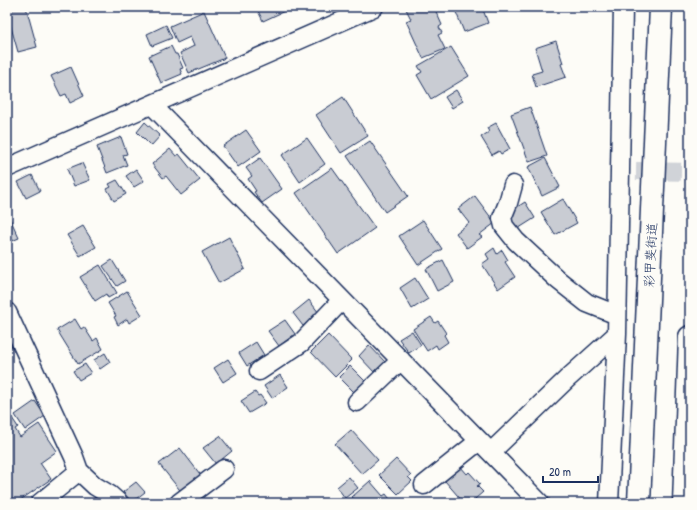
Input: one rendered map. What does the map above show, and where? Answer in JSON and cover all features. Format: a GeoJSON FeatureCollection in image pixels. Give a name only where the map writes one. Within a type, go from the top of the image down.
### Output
{"type":"FeatureCollection","features":[{"type":"Feature","properties":{"kind":"highway","name":"彩甲斐街道"},"geometry":{"type":"LineString","coordinates":[[639,503],[661,7]]}},
{"type":"Feature","properties":{"kind":"highway"},"geometry":{"type":"LineString","coordinates":[[684,503],[690,337]]}},
{"type":"Feature","properties":{"kind":"street"},"geometry":{"type":"LineString","coordinates":[[7,168],[374,7]]}},
{"type":"Feature","properties":{"kind":"street"},"geometry":{"type":"LineString","coordinates":[[609,503],[617,315],[628,171],[622,7]]}},
{"type":"Feature","properties":{"kind":"street"},"geometry":{"type":"LineString","coordinates":[[152,105],[540,503]]}},
{"type":"Feature","properties":{"kind":"street"},"geometry":{"type":"LineString","coordinates":[[513,185],[502,218],[504,226],[516,240],[558,280],[587,303],[617,315]]}},
{"type":"Feature","properties":{"kind":"street"},"geometry":{"type":"LineString","coordinates":[[259,371],[301,343],[342,300]]}},
{"type":"Feature","properties":{"kind":"street"},"geometry":{"type":"LineString","coordinates":[[7,312],[74,457],[79,471],[95,486],[110,495],[119,503]]}},
{"type":"Feature","properties":{"kind":"street"},"geometry":{"type":"LineString","coordinates":[[424,485],[485,447],[567,379],[617,334]]}},
{"type":"Feature","properties":{"kind":"street"},"geometry":{"type":"LineString","coordinates":[[357,402],[401,360]]}},
{"type":"Feature","properties":{"kind":"street"},"geometry":{"type":"LineString","coordinates":[[180,503],[224,469]]}},
{"type":"Feature","properties":{"kind":"street"},"geometry":{"type":"LineString","coordinates":[[40,503],[79,471]]}},
{"type":"Feature","properties":{"kind":"street"},"geometry":{"type":"LineString","coordinates":[[95,486],[98,503]]}},
{"type":"Feature","properties":{"kind":"building"},"geometry":{"type":"Polygon","coordinates":[[[26,7],[37,47],[18,52],[7,13],[7,8],[26,7]]]}},
{"type":"Feature","properties":{"kind":"building"},"geometry":{"type":"Polygon","coordinates":[[[256,7],[288,7],[289,9],[263,21],[256,7]]]}},
{"type":"Feature","properties":{"kind":"building"},"geometry":{"type":"Polygon","coordinates":[[[405,7],[434,7],[442,25],[439,27],[442,33],[438,35],[445,49],[423,58],[406,21],[411,19],[405,7]]]}},
{"type":"Feature","properties":{"kind":"building"},"geometry":{"type":"Polygon","coordinates":[[[454,7],[482,7],[488,23],[464,32],[454,7]]]}},
{"type":"Feature","properties":{"kind":"building"},"geometry":{"type":"Polygon","coordinates":[[[520,7],[532,7],[522,11],[520,7]]]}},
{"type":"Feature","properties":{"kind":"building"},"geometry":{"type":"Polygon","coordinates":[[[204,11],[225,58],[189,73],[180,53],[194,46],[190,37],[177,43],[170,26],[204,11]]]}},
{"type":"Feature","properties":{"kind":"building"},"geometry":{"type":"Polygon","coordinates":[[[166,25],[172,38],[152,46],[147,34],[166,25]]]}},
{"type":"Feature","properties":{"kind":"building"},"geometry":{"type":"Polygon","coordinates":[[[556,41],[563,63],[561,64],[566,77],[536,87],[532,74],[542,71],[535,48],[556,41]]]}},
{"type":"Feature","properties":{"kind":"building"},"geometry":{"type":"Polygon","coordinates":[[[171,46],[175,54],[177,54],[183,68],[180,69],[182,74],[161,83],[149,56],[171,46]]]}},
{"type":"Feature","properties":{"kind":"building"},"geometry":{"type":"Polygon","coordinates":[[[451,47],[469,76],[431,99],[417,75],[422,72],[418,66],[451,47]]]}},
{"type":"Feature","properties":{"kind":"building"},"geometry":{"type":"Polygon","coordinates":[[[71,67],[84,96],[70,103],[66,94],[61,96],[51,76],[71,67]]]}},
{"type":"Feature","properties":{"kind":"building"},"geometry":{"type":"Polygon","coordinates":[[[456,90],[463,101],[452,108],[445,97],[456,90]]]}},
{"type":"Feature","properties":{"kind":"building"},"geometry":{"type":"Polygon","coordinates":[[[343,97],[368,136],[341,153],[316,115],[343,97]]]}},
{"type":"Feature","properties":{"kind":"building"},"geometry":{"type":"Polygon","coordinates":[[[530,107],[547,156],[529,162],[511,114],[530,107]]]}},
{"type":"Feature","properties":{"kind":"building"},"geometry":{"type":"Polygon","coordinates":[[[145,122],[160,136],[151,146],[137,132],[145,122]]]}},
{"type":"Feature","properties":{"kind":"building"},"geometry":{"type":"Polygon","coordinates":[[[496,123],[510,149],[501,154],[499,151],[492,155],[481,137],[489,132],[487,128],[496,123]]]}},
{"type":"Feature","properties":{"kind":"building"},"geometry":{"type":"Polygon","coordinates":[[[7,128],[11,153],[7,154],[7,128]]]}},
{"type":"Feature","properties":{"kind":"building"},"geometry":{"type":"Polygon","coordinates":[[[246,130],[261,151],[238,167],[223,146],[246,130]]]}},
{"type":"Feature","properties":{"kind":"building"},"geometry":{"type":"Polygon","coordinates":[[[121,137],[127,154],[123,155],[127,165],[107,173],[97,147],[121,137]]]}},
{"type":"Feature","properties":{"kind":"building"},"geometry":{"type":"Polygon","coordinates":[[[307,138],[325,164],[300,182],[282,155],[307,138]]]}},
{"type":"Feature","properties":{"kind":"building"},"geometry":{"type":"Polygon","coordinates":[[[370,141],[408,196],[385,212],[347,156],[370,141]]]}},
{"type":"Feature","properties":{"kind":"building"},"geometry":{"type":"Polygon","coordinates":[[[170,149],[176,156],[179,154],[200,180],[181,195],[166,176],[163,178],[152,164],[170,149]]]}},
{"type":"Feature","properties":{"kind":"building"},"geometry":{"type":"Polygon","coordinates":[[[260,158],[282,189],[262,203],[254,192],[256,191],[248,179],[252,176],[246,168],[260,158]]]}},
{"type":"Feature","properties":{"kind":"building"},"geometry":{"type":"Polygon","coordinates":[[[545,158],[560,187],[542,196],[528,167],[545,158]]]}},
{"type":"Feature","properties":{"kind":"building"},"geometry":{"type":"Polygon","coordinates":[[[82,163],[90,180],[74,186],[67,169],[82,163]]]}},
{"type":"Feature","properties":{"kind":"building"},"geometry":{"type":"Polygon","coordinates":[[[332,168],[375,228],[338,254],[296,193],[332,168]]]}},
{"type":"Feature","properties":{"kind":"building"},"geometry":{"type":"Polygon","coordinates":[[[136,169],[144,181],[134,187],[126,176],[136,169]]]}},
{"type":"Feature","properties":{"kind":"building"},"geometry":{"type":"Polygon","coordinates":[[[32,175],[40,191],[26,198],[18,182],[32,175]]]}},
{"type":"Feature","properties":{"kind":"building"},"geometry":{"type":"Polygon","coordinates":[[[117,180],[126,194],[114,201],[107,189],[111,187],[109,184],[117,180]]]}},
{"type":"Feature","properties":{"kind":"building"},"geometry":{"type":"Polygon","coordinates":[[[475,196],[495,223],[479,235],[482,237],[467,248],[456,233],[469,223],[458,209],[475,196]]]}},
{"type":"Feature","properties":{"kind":"building"},"geometry":{"type":"Polygon","coordinates":[[[563,199],[577,223],[555,235],[541,212],[563,199]]]}},
{"type":"Feature","properties":{"kind":"building"},"geometry":{"type":"Polygon","coordinates":[[[525,202],[535,218],[516,230],[508,216],[511,211],[525,202]]]}},
{"type":"Feature","properties":{"kind":"building"},"geometry":{"type":"Polygon","coordinates":[[[7,212],[19,238],[7,243],[7,212]]]}},
{"type":"Feature","properties":{"kind":"building"},"geometry":{"type":"Polygon","coordinates":[[[423,220],[442,249],[418,265],[399,236],[423,220]]]}},
{"type":"Feature","properties":{"kind":"building"},"geometry":{"type":"Polygon","coordinates":[[[83,226],[96,247],[80,256],[67,235],[83,226]]]}},
{"type":"Feature","properties":{"kind":"building"},"geometry":{"type":"Polygon","coordinates":[[[229,237],[245,269],[219,283],[202,252],[229,237]]]}},
{"type":"Feature","properties":{"kind":"building"},"geometry":{"type":"Polygon","coordinates":[[[494,248],[497,254],[502,250],[508,260],[505,262],[515,277],[498,289],[482,264],[489,259],[486,254],[494,248]]]}},
{"type":"Feature","properties":{"kind":"building"},"geometry":{"type":"Polygon","coordinates":[[[112,260],[125,281],[117,286],[103,266],[112,260]]]}},
{"type":"Feature","properties":{"kind":"building"},"geometry":{"type":"Polygon","coordinates":[[[443,260],[454,282],[437,291],[426,269],[443,260]]]}},
{"type":"Feature","properties":{"kind":"building"},"geometry":{"type":"Polygon","coordinates":[[[100,265],[117,293],[108,298],[106,294],[95,301],[80,277],[100,265]]]}},
{"type":"Feature","properties":{"kind":"building"},"geometry":{"type":"Polygon","coordinates":[[[415,278],[428,299],[412,309],[400,288],[415,278]]]}},
{"type":"Feature","properties":{"kind":"building"},"geometry":{"type":"Polygon","coordinates":[[[127,291],[142,315],[129,323],[127,319],[118,325],[114,317],[116,316],[108,303],[127,291]]]}},
{"type":"Feature","properties":{"kind":"building"},"geometry":{"type":"Polygon","coordinates":[[[309,300],[319,313],[303,326],[293,313],[309,300]]]}},
{"type":"Feature","properties":{"kind":"building"},"geometry":{"type":"Polygon","coordinates":[[[431,317],[435,323],[438,321],[446,333],[444,335],[448,342],[438,349],[436,345],[427,351],[413,329],[431,317]]]}},
{"type":"Feature","properties":{"kind":"building"},"geometry":{"type":"Polygon","coordinates":[[[75,319],[81,329],[84,327],[93,341],[97,338],[103,349],[78,364],[57,330],[75,319]]]}},
{"type":"Feature","properties":{"kind":"building"},"geometry":{"type":"Polygon","coordinates":[[[285,320],[295,334],[279,346],[268,331],[285,320]]]}},
{"type":"Feature","properties":{"kind":"building"},"geometry":{"type":"Polygon","coordinates":[[[412,331],[421,345],[409,353],[399,339],[412,331]]]}},
{"type":"Feature","properties":{"kind":"building"},"geometry":{"type":"Polygon","coordinates":[[[328,335],[352,360],[335,377],[311,352],[328,335]]]}},
{"type":"Feature","properties":{"kind":"building"},"geometry":{"type":"Polygon","coordinates":[[[256,342],[264,355],[247,366],[239,353],[256,342]]]}},
{"type":"Feature","properties":{"kind":"building"},"geometry":{"type":"Polygon","coordinates":[[[369,345],[386,363],[375,373],[359,356],[369,345]]]}},
{"type":"Feature","properties":{"kind":"building"},"geometry":{"type":"Polygon","coordinates":[[[105,353],[110,362],[100,369],[94,360],[105,353]]]}},
{"type":"Feature","properties":{"kind":"building"},"geometry":{"type":"Polygon","coordinates":[[[228,359],[237,373],[223,382],[214,368],[228,359]]]}},
{"type":"Feature","properties":{"kind":"building"},"geometry":{"type":"Polygon","coordinates":[[[85,364],[91,373],[79,380],[73,371],[85,364]]]}},
{"type":"Feature","properties":{"kind":"building"},"geometry":{"type":"Polygon","coordinates":[[[350,366],[367,383],[356,394],[339,377],[350,366]]]}},
{"type":"Feature","properties":{"kind":"building"},"geometry":{"type":"Polygon","coordinates":[[[280,375],[288,387],[272,398],[264,386],[280,375]]]}},
{"type":"Feature","properties":{"kind":"building"},"geometry":{"type":"Polygon","coordinates":[[[255,392],[258,396],[260,395],[266,403],[249,413],[241,401],[255,392]]]}},
{"type":"Feature","properties":{"kind":"building"},"geometry":{"type":"Polygon","coordinates":[[[35,401],[45,416],[25,430],[15,415],[35,401]]]}},
{"type":"Feature","properties":{"kind":"building"},"geometry":{"type":"Polygon","coordinates":[[[10,415],[18,427],[15,429],[20,437],[39,424],[57,451],[40,463],[51,479],[16,503],[12,503],[7,496],[7,417],[10,415]]]}},
{"type":"Feature","properties":{"kind":"building"},"geometry":{"type":"Polygon","coordinates":[[[351,430],[378,460],[362,474],[335,444],[351,430]]]}},
{"type":"Feature","properties":{"kind":"building"},"geometry":{"type":"Polygon","coordinates":[[[220,436],[232,451],[216,464],[203,448],[220,436]]]}},
{"type":"Feature","properties":{"kind":"building"},"geometry":{"type":"Polygon","coordinates":[[[180,448],[203,478],[183,494],[159,464],[180,448]]]}},
{"type":"Feature","properties":{"kind":"building"},"geometry":{"type":"Polygon","coordinates":[[[396,459],[411,475],[408,477],[412,481],[398,494],[379,475],[396,459]]]}},
{"type":"Feature","properties":{"kind":"building"},"geometry":{"type":"Polygon","coordinates":[[[461,467],[467,474],[469,472],[480,484],[477,486],[483,492],[475,499],[478,502],[477,503],[464,503],[445,481],[461,467]]]}},
{"type":"Feature","properties":{"kind":"building"},"geometry":{"type":"Polygon","coordinates":[[[349,477],[358,488],[345,498],[337,487],[349,477]]]}},
{"type":"Feature","properties":{"kind":"building"},"geometry":{"type":"Polygon","coordinates":[[[370,481],[383,496],[386,494],[393,503],[358,503],[352,497],[370,481]]]}},
{"type":"Feature","properties":{"kind":"building"},"geometry":{"type":"Polygon","coordinates":[[[136,482],[145,492],[132,502],[123,492],[136,482]]]}},
{"type":"Feature","properties":{"kind":"tunnel"},"geometry":{"type":"LineString","coordinates":[[636,171],[690,172]]}}]}
